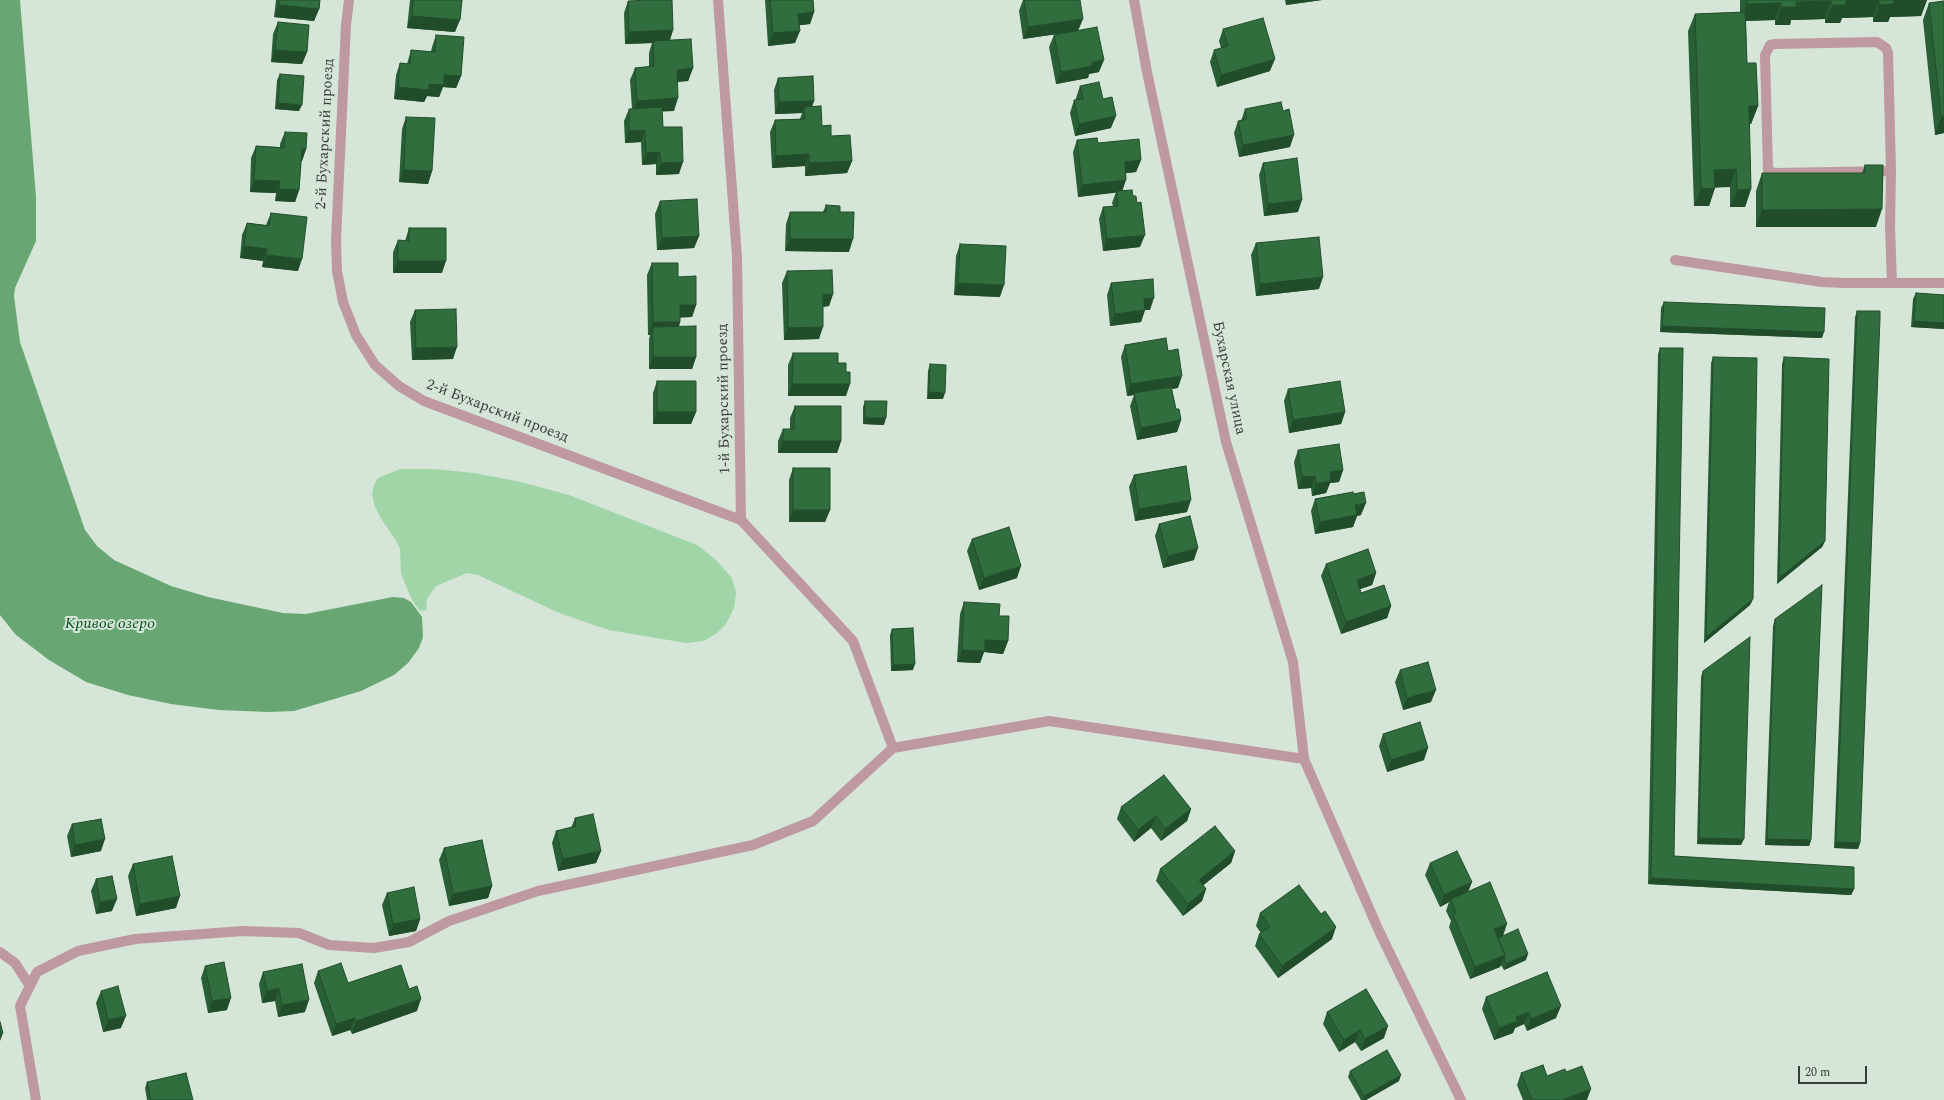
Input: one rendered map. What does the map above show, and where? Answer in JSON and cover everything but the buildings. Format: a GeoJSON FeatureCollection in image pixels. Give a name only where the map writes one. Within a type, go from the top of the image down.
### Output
{"type":"FeatureCollection","features":[{"type":"Feature","properties":{"kind":"street","name":"2-й Бухарский проезд"},"geometry":{"type":"LineString","coordinates":[[349,0],[336,232],[337,271],[344,302],[356,335],[375,365],[399,386],[424,401],[741,520]]}},
{"type":"Feature","properties":{"kind":"street","name":"1-й Бухарский проезд"},"geometry":{"type":"LineString","coordinates":[[718,0],[737,257],[741,520]]}},
{"type":"Feature","properties":{"kind":"street","name":"Бухарская улица"},"geometry":{"type":"LineString","coordinates":[[1134,0],[1149,80],[1226,442],[1293,662],[1304,759],[1379,931],[1461,1100]]}},
{"type":"Feature","properties":{"kind":"street"},"geometry":{"type":"LineString","coordinates":[[1890,171],[1774,173],[1768,170],[1765,55],[1770,45],[1870,42],[1883,44],[1888,53],[1892,283]]}},
{"type":"Feature","properties":{"kind":"street"},"geometry":{"type":"LineString","coordinates":[[1675,260],[1822,282],[1944,283]]}},
{"type":"Feature","properties":{"kind":"street"},"geometry":{"type":"LineString","coordinates":[[741,520],[853,641],[893,748]]}},
{"type":"Feature","properties":{"kind":"street"},"geometry":{"type":"LineString","coordinates":[[36,1100],[20,1006],[37,972],[78,951],[136,939],[244,930],[299,933],[329,945],[374,948],[409,942],[449,921],[538,891],[753,845],[813,821],[893,748],[1049,721],[1304,759]]}},
{"type":"Feature","properties":{"kind":"street"},"geometry":{"type":"LineString","coordinates":[[0,952],[15,963],[30,986]]}},
{"type":"Feature","properties":{"kind":"shaded area"},"geometry":{"type":"Polygon","coordinates":[[[400,469],[434,469],[474,473],[521,482],[569,495],[697,545],[715,559],[732,578],[736,593],[734,608],[726,624],[717,633],[704,641],[686,643],[609,630],[557,612],[478,575],[467,573],[436,586],[427,599],[426,610],[420,611],[412,600],[401,574],[400,549],[380,517],[374,504],[372,493],[378,478],[400,469]]]}},
{"type":"Feature","properties":{"kind":"water","name":"Кривое озеро"},"geometry":{"type":"Polygon","coordinates":[[[0,0],[20,0],[36,197],[36,241],[15,288],[14,296],[20,342],[85,530],[97,546],[114,560],[171,586],[208,597],[283,613],[306,614],[393,597],[404,598],[411,602],[422,617],[423,637],[419,648],[408,663],[394,675],[361,691],[294,711],[269,712],[219,710],[171,704],[128,695],[86,682],[49,660],[16,635],[0,615],[0,0]]]}}]}
